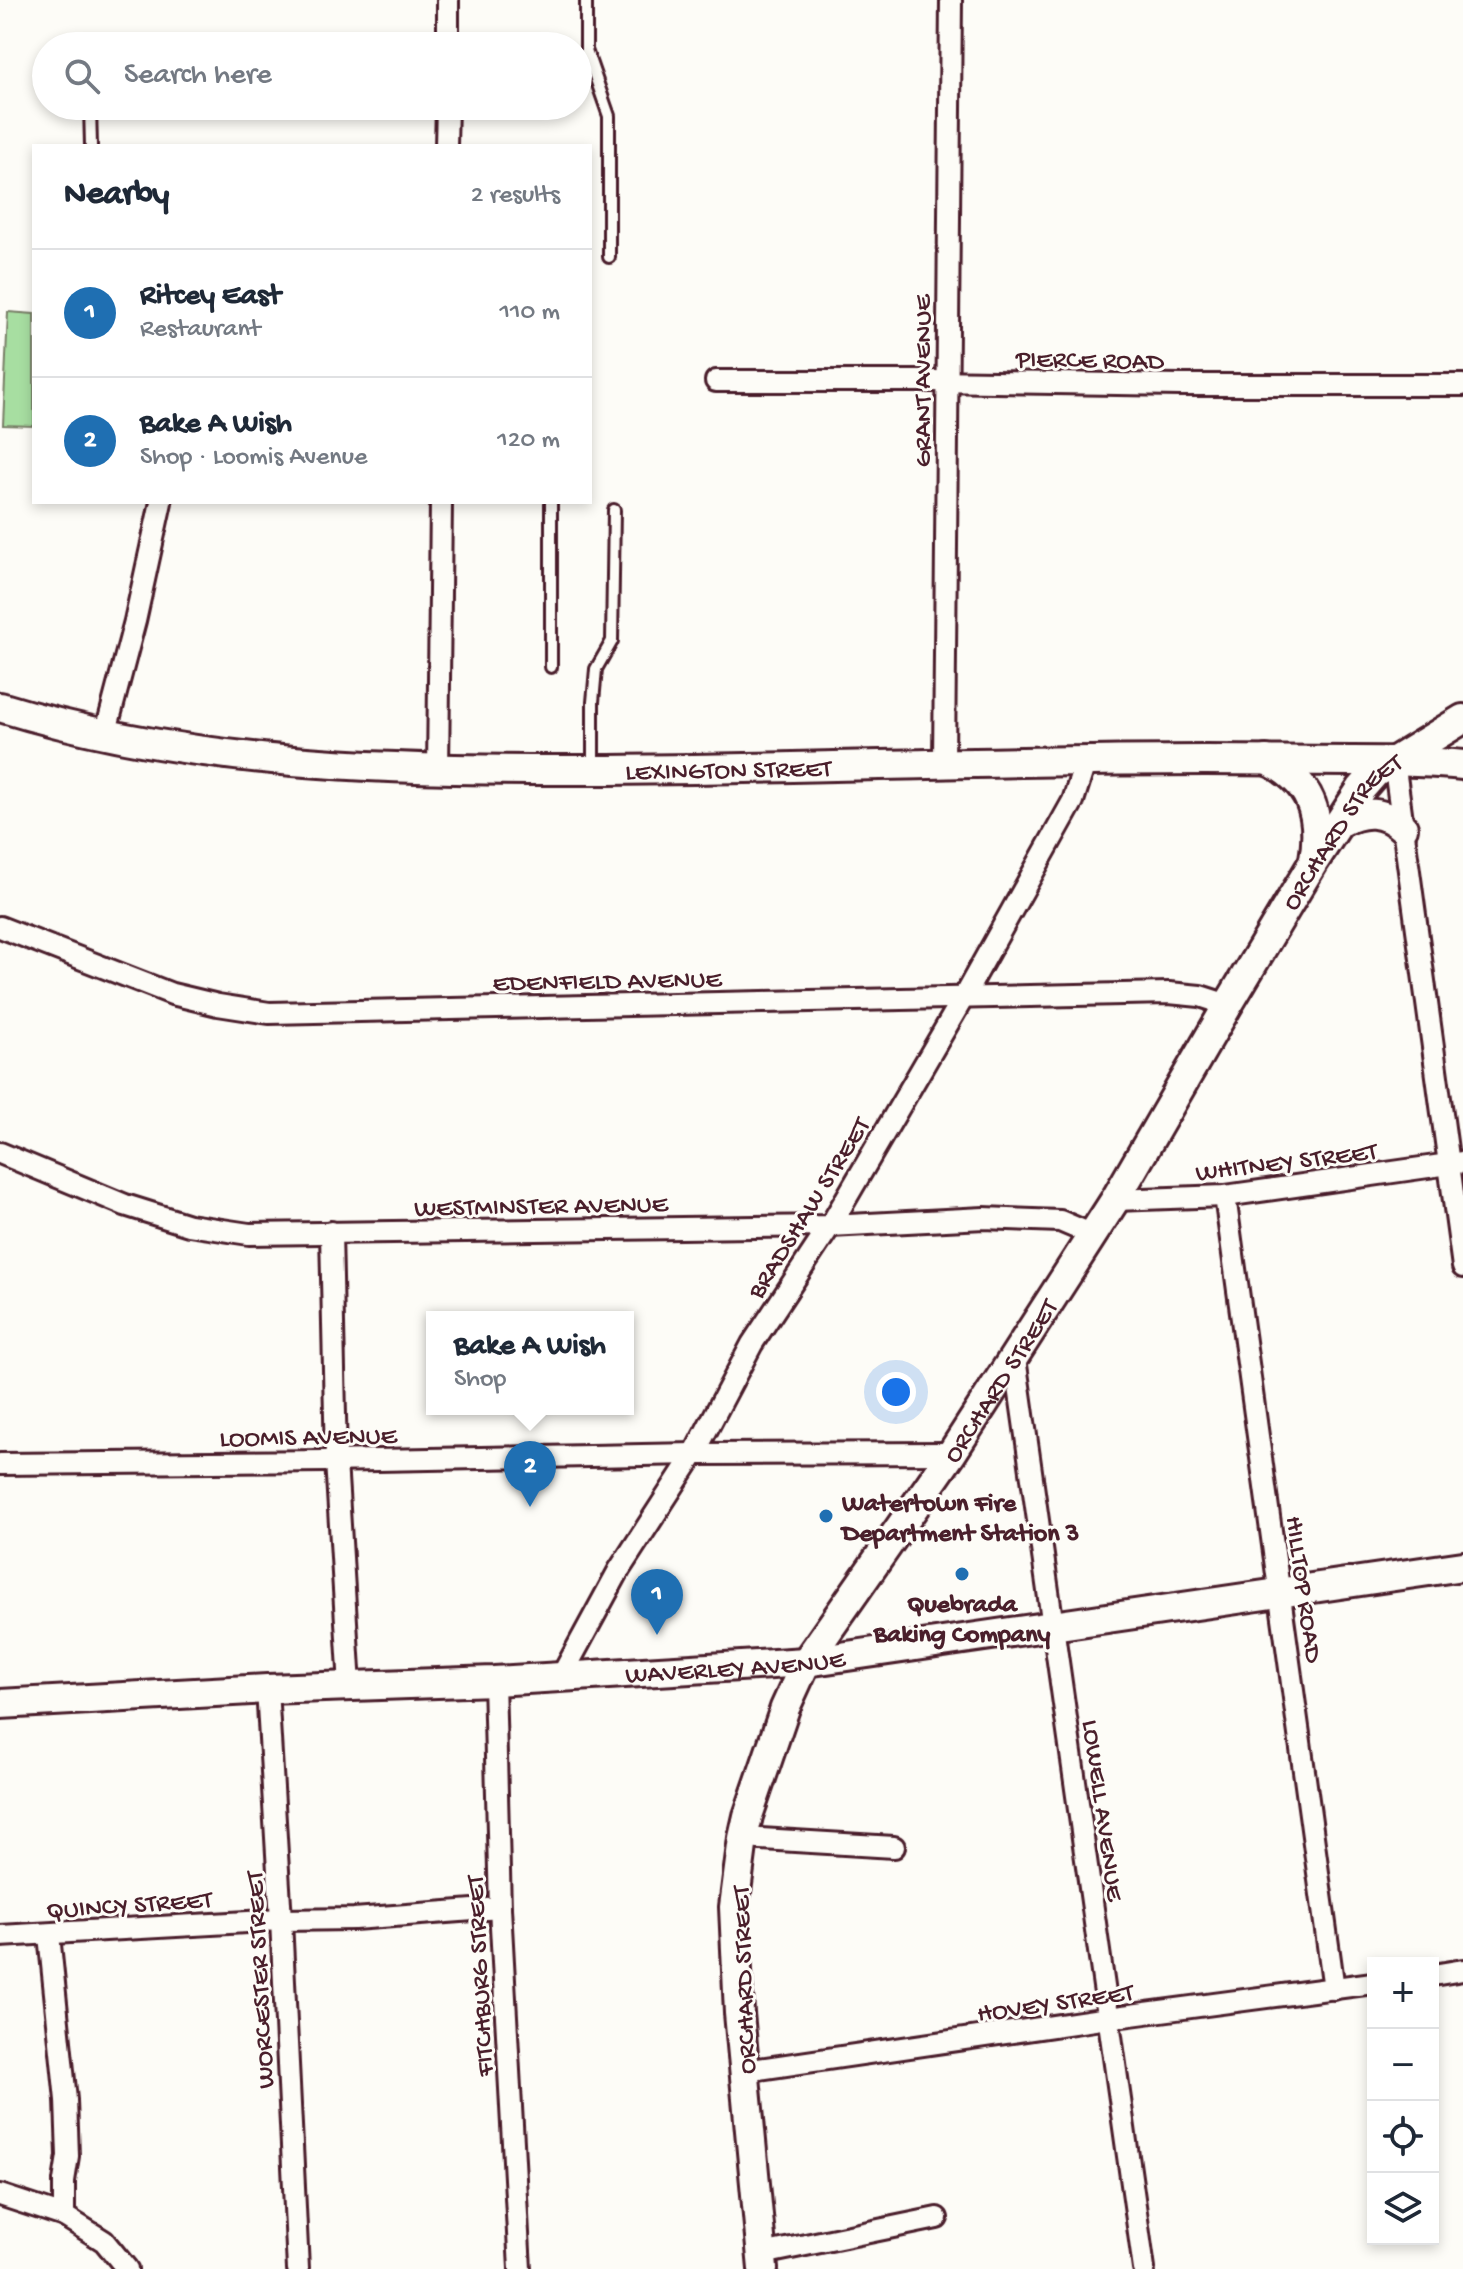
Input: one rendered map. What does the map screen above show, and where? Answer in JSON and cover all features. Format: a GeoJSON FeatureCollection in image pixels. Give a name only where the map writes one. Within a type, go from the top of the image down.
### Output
{"type":"FeatureCollection","features":[{"type":"Feature","properties":{"kind":"street"},"geometry":{"type":"LineString","coordinates":[[448,0],[448,32]]}},
{"type":"Feature","properties":{"kind":"street","name":"GRANT AVENUE"},"geometry":{"type":"LineString","coordinates":[[944,763],[951,0]]}},
{"type":"Feature","properties":{"kind":"street"},"geometry":{"type":"LineString","coordinates":[[446,144],[447,120]]}},
{"type":"Feature","properties":{"kind":"street","name":"PIERCE ROAD"},"geometry":{"type":"LineString","coordinates":[[716,381],[1463,385]]}},
{"type":"Feature","properties":{"kind":"street"},"geometry":{"type":"LineString","coordinates":[[105,735],[138,610],[161,504]]}},
{"type":"Feature","properties":{"kind":"street"},"geometry":{"type":"LineString","coordinates":[[438,770],[441,504]]}},
{"type":"Feature","properties":{"kind":"street","name":"LEXINGTON STREET"},"geometry":{"type":"LineString","coordinates":[[0,707],[105,735],[180,749],[257,758],[438,770],[1086,760],[1394,761],[1463,765]]}},
{"type":"Feature","properties":{"kind":"street","name":"ORCHARD STREET"},"geometry":{"type":"LineString","coordinates":[[762,2261],[738,1998],[734,1907],[743,1838],[785,1708],[806,1662],[952,1453],[1115,1200],[1313,863],[1368,780],[1463,719]]}},
{"type":"Feature","properties":{"kind":"street","name":"BRADSHAW STREET"},"geometry":{"type":"LineString","coordinates":[[561,1677],[619,1570],[694,1454],[752,1344],[830,1226],[963,998],[1073,801],[1086,760]]}},
{"type":"Feature","properties":{"kind":"street"},"geometry":{"type":"LineString","coordinates":[[1265,760],[1287,771],[1308,795],[1317,829],[1313,863]]}},
{"type":"Feature","properties":{"kind":"street"},"geometry":{"type":"LineString","coordinates":[[1394,761],[1456,1163],[1463,1267]]}},
{"type":"Feature","properties":{"kind":"street"},"geometry":{"type":"LineString","coordinates":[[1341,822],[1357,814],[1372,812],[1392,819],[1403,828]]}},
{"type":"Feature","properties":{"kind":"street","name":"EDENFIELD AVENUE"},"geometry":{"type":"LineString","coordinates":[[0,927],[172,994],[269,1013],[1169,993],[1200,996],[1228,1005]]}},
{"type":"Feature","properties":{"kind":"street","name":"WESTMINSTER AVENUE"},"geometry":{"type":"LineString","coordinates":[[0,1153],[125,1205],[189,1225],[249,1234],[830,1226],[984,1218],[1060,1221],[1093,1235]]}},
{"type":"Feature","properties":{"kind":"street","name":"WHITNEY STREET"},"geometry":{"type":"LineString","coordinates":[[1115,1200],[1225,1196],[1456,1163]]}},
{"type":"Feature","properties":{"kind":"street","name":"HILLTOP ROAD"},"geometry":{"type":"LineString","coordinates":[[1225,1196],[1334,1989]]}},
{"type":"Feature","properties":{"kind":"street"},"geometry":{"type":"LineString","coordinates":[[331,1232],[336,1461],[350,1686]]}},
{"type":"Feature","properties":{"kind":"street","name":"LOWELL AVENUE"},"geometry":{"type":"LineString","coordinates":[[1015,1358],[1144,2269]]}},
{"type":"Feature","properties":{"kind":"street","name":"LOOMIS AVENUE"},"geometry":{"type":"LineString","coordinates":[[0,1464],[952,1453]]}},
{"type":"Feature","properties":{"kind":"street","name":"WAVERLEY AVENUE"},"geometry":{"type":"LineString","coordinates":[[0,1704],[116,1696],[494,1681],[806,1662],[1463,1566]]}},
{"type":"Feature","properties":{"kind":"street","name":"FITCHBURG STREET"},"geometry":{"type":"LineString","coordinates":[[494,1681],[500,1908],[520,2269]]}},
{"type":"Feature","properties":{"kind":"street","name":"WORCESTER STREET"},"geometry":{"type":"LineString","coordinates":[[267,1689],[298,2269]]}},
{"type":"Feature","properties":{"kind":"street"},"geometry":{"type":"LineString","coordinates":[[743,1838],[894,1847]]}},
{"type":"Feature","properties":{"kind":"street","name":"QUINCY STREET"},"geometry":{"type":"LineString","coordinates":[[0,1936],[281,1920],[354,1919],[500,1908]]}},
{"type":"Feature","properties":{"kind":"street"},"geometry":{"type":"LineString","coordinates":[[49,1935],[66,2100],[68,2156],[64,2216]]}},
{"type":"Feature","properties":{"kind":"street"},"geometry":{"type":"LineString","coordinates":[[1439,1974],[1463,1970]]}},
{"type":"Feature","properties":{"kind":"street","name":"HOVEY STREET"},"geometry":{"type":"LineString","coordinates":[[745,2071],[1367,1984]]}},
{"type":"Feature","properties":{"kind":"street"},"geometry":{"type":"LineString","coordinates":[[0,2195],[64,2216],[104,2241],[127,2269]]}},
{"type":"Feature","properties":{"kind":"street"},"geometry":{"type":"LineString","coordinates":[[762,2261],[937,2218]]}},
{"type":"Feature","properties":{"kind":"lane"},"geometry":{"type":"LineString","coordinates":[[586,0],[586,32]]}},
{"type":"Feature","properties":{"kind":"lane"},"geometry":{"type":"LineString","coordinates":[[592,67],[609,116],[609,257]]}},
{"type":"Feature","properties":{"kind":"lane"},"geometry":{"type":"LineString","coordinates":[[90,120],[91,144]]}},
{"type":"Feature","properties":{"kind":"lane"},"geometry":{"type":"LineString","coordinates":[[551,504],[551,667]]}},
{"type":"Feature","properties":{"kind":"lane"},"geometry":{"type":"LineString","coordinates":[[593,770],[596,669],[612,641],[614,510]]}},
{"type":"Feature","properties":{"kind":"green space"},"geometry":{"type":"Polygon","coordinates":[[[8,312],[32,314],[32,426],[3,425],[8,312]]]}},
{"type":"Feature","properties":{"kind":"place","name":"Bake A Wish"},"geometry":{"type":"Point","coordinates":[530,1507]}},
{"type":"Feature","properties":{"kind":"place","name":"Watertown Fire Department Station 3"},"geometry":{"type":"Point","coordinates":[826,1516]}},
{"type":"Feature","properties":{"kind":"place","name":"Quebrada Baking Company"},"geometry":{"type":"Point","coordinates":[962,1574]}},
{"type":"Feature","properties":{"kind":"place","name":"Ritcey East"},"geometry":{"type":"Point","coordinates":[657,1635]}}]}
